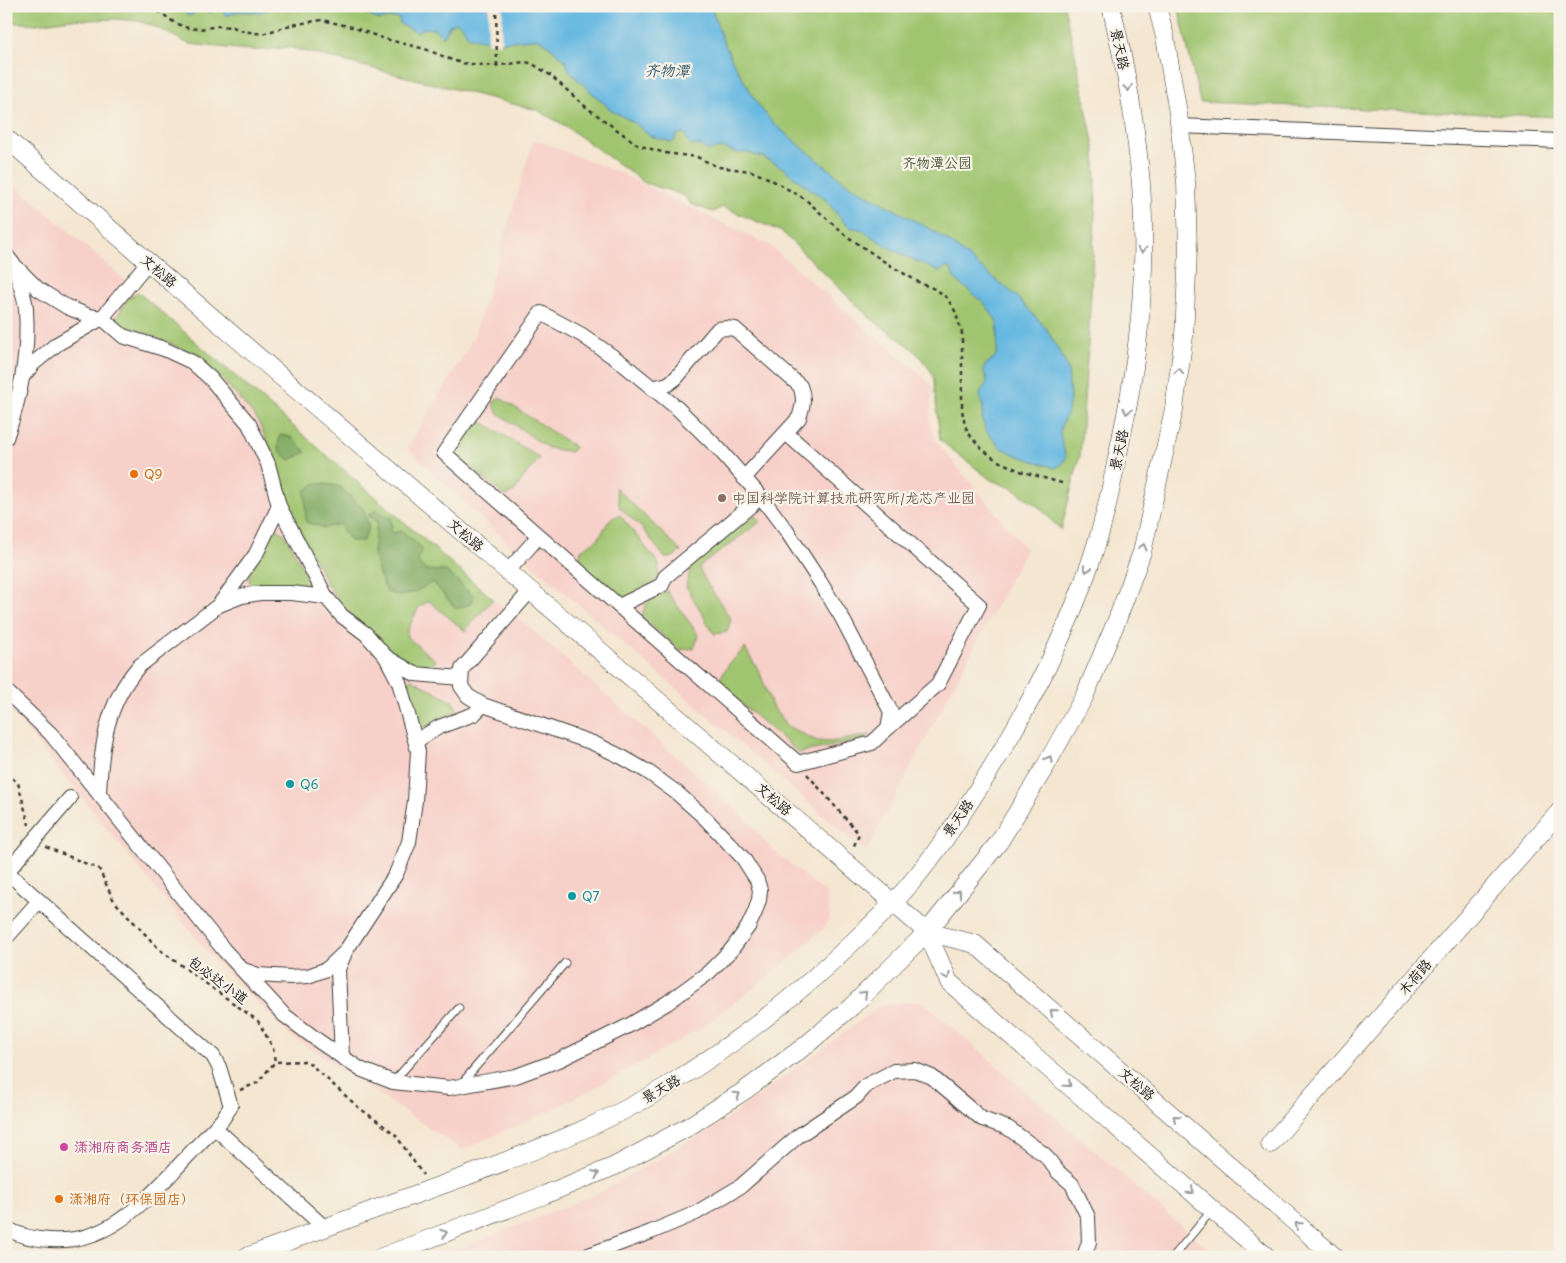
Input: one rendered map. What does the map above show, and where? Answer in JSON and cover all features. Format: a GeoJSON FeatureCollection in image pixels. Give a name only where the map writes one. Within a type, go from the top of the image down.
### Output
{"type":"FeatureCollection","features":[{"type":"Feature","properties":{"kind":"street","name":"景天路"},"geometry":{"type":"LineString","coordinates":[[246,1257],[527,1153],[595,1125],[663,1089],[718,1054],[820,974],[914,879],[961,816],[1044,677],[1075,604],[1098,539],[1129,401],[1139,332],[1143,249],[1141,185],[1121,46],[1111,6]]}},
{"type":"Feature","properties":{"kind":"street"},"geometry":{"type":"LineString","coordinates":[[382,1257],[615,1166],[686,1128],[744,1091],[805,1046],[851,1007],[928,932],[999,842],[1045,767],[1084,697],[1117,620],[1142,552],[1174,409],[1184,336],[1188,250],[1186,182],[1180,126],[1165,37],[1157,6]]}},
{"type":"Feature","properties":{"kind":"street"},"geometry":{"type":"LineString","coordinates":[[1180,126],[1560,141]]}},
{"type":"Feature","properties":{"kind":"street","name":"文松路"},"geometry":{"type":"LineString","coordinates":[[6,138],[928,932],[975,944],[1335,1257]]}},
{"type":"Feature","properties":{"kind":"street"},"geometry":{"type":"LineString","coordinates":[[10,260],[38,289],[68,307],[89,316],[102,318],[123,336],[164,348],[192,362],[210,378],[249,424],[268,464],[279,506],[326,597],[342,616],[366,634],[386,657],[399,682],[418,751],[415,801],[409,842],[396,874],[345,952],[338,970],[342,1057]]}},
{"type":"Feature","properties":{"kind":"street"},"geometry":{"type":"LineString","coordinates":[[6,438],[16,409],[23,376],[26,346],[26,307],[10,260]]}},
{"type":"Feature","properties":{"kind":"street"},"geometry":{"type":"LineString","coordinates":[[23,376],[34,363],[57,344],[102,318],[148,262]]}},
{"type":"Feature","properties":{"kind":"street"},"geometry":{"type":"LineString","coordinates":[[786,433],[979,605],[938,684],[872,743],[798,763],[444,453],[541,313],[582,335],[622,363],[677,408],[719,449],[761,497],[791,538],[841,616],[890,712],[888,728]]}},
{"type":"Feature","properties":{"kind":"street"},"geometry":{"type":"LineString","coordinates":[[652,388],[668,384],[676,378],[718,329],[726,328],[735,329],[800,386],[804,395],[803,407],[799,418],[744,478]]}},
{"type":"Feature","properties":{"kind":"street"},"geometry":{"type":"LineString","coordinates":[[619,606],[662,585],[665,577],[761,497]]}},
{"type":"Feature","properties":{"kind":"street"},"geometry":{"type":"LineString","coordinates":[[219,605],[256,554],[279,506]]}},
{"type":"Feature","properties":{"kind":"street"},"geometry":{"type":"LineString","coordinates":[[508,571],[538,537]]}},
{"type":"Feature","properties":{"kind":"street"},"geometry":{"type":"LineString","coordinates":[[6,691],[51,734],[224,950],[284,1015],[360,1069],[393,1082],[449,1088],[516,1076],[559,1060],[628,1026],[667,1003],[708,973],[732,949],[748,927],[755,912],[760,890],[752,870],[731,844],[677,793],[648,772],[593,743],[483,705],[468,696],[461,686],[462,669],[530,590]]}},
{"type":"Feature","properties":{"kind":"street"},"geometry":{"type":"LineString","coordinates":[[99,794],[100,756],[108,721],[120,693],[139,666],[219,605],[242,596],[260,593],[291,593],[326,597]]}},
{"type":"Feature","properties":{"kind":"street"},"geometry":{"type":"LineString","coordinates":[[386,657],[415,674],[461,678]]}},
{"type":"Feature","properties":{"kind":"street"},"geometry":{"type":"LineString","coordinates":[[416,741],[439,727],[474,714],[483,705]]}},
{"type":"Feature","properties":{"kind":"street"},"geometry":{"type":"LineString","coordinates":[[6,1228],[37,1240],[63,1241],[88,1237],[118,1222],[140,1205],[215,1128],[231,1106],[219,1067],[213,1056],[7,873],[70,798]]}},
{"type":"Feature","properties":{"kind":"street","name":"木荷路"},"geometry":{"type":"LineString","coordinates":[[1270,1144],[1560,811]]}},
{"type":"Feature","properties":{"kind":"street"},"geometry":{"type":"LineString","coordinates":[[6,938],[39,900]]}},
{"type":"Feature","properties":{"kind":"street","name":"文松路"},"geometry":{"type":"LineString","coordinates":[[928,932],[949,982],[1267,1257]]}},
{"type":"Feature","properties":{"kind":"street"},"geometry":{"type":"LineString","coordinates":[[243,970],[266,976],[308,976],[327,969],[345,952]]}},
{"type":"Feature","properties":{"kind":"street"},"geometry":{"type":"LineString","coordinates":[[583,1257],[696,1213],[740,1186],[798,1136],[856,1097],[867,1085],[894,1071],[915,1070],[932,1077],[982,1119],[1008,1128],[1045,1155],[1058,1172],[1072,1184],[1088,1217],[1089,1242],[1084,1257]]}},
{"type":"Feature","properties":{"kind":"street"},"geometry":{"type":"LineString","coordinates":[[215,1128],[325,1228]]}},
{"type":"Feature","properties":{"kind":"lane"},"geometry":{"type":"LineString","coordinates":[[460,1086],[565,963]]}},
{"type":"Feature","properties":{"kind":"lane"},"geometry":{"type":"LineString","coordinates":[[393,1082],[459,1008]]}},
{"type":"Feature","properties":{"kind":"lane"},"geometry":{"type":"LineString","coordinates":[[1173,1257],[1213,1210]]}},
{"type":"Feature","properties":{"kind":"path"},"geometry":{"type":"LineString","coordinates":[[151,6],[174,23],[188,28],[233,27],[243,31],[262,34],[305,22],[322,20],[424,49],[452,60],[473,64],[496,65],[524,62],[538,67],[550,75],[586,107],[638,145],[697,157],[718,167],[751,172],[770,179],[805,199],[845,235],[888,264],[920,283],[937,290],[947,298],[955,312],[962,332],[962,410],[965,426],[970,435],[980,448],[996,460],[1020,471],[1065,484]]}},
{"type":"Feature","properties":{"kind":"path"},"geometry":{"type":"LineString","coordinates":[[496,6],[496,65]]}},
{"type":"Feature","properties":{"kind":"path"},"geometry":{"type":"LineString","coordinates":[[798,763],[859,834],[847,862]]}},
{"type":"Feature","properties":{"kind":"path"},"geometry":{"type":"LineString","coordinates":[[6,773],[18,783],[34,842]]}},
{"type":"Feature","properties":{"kind":"path","name":"包必达小道"},"geometry":{"type":"LineString","coordinates":[[34,842],[99,869],[114,901],[160,950],[258,1020],[273,1048],[275,1062]]}},
{"type":"Feature","properties":{"kind":"path"},"geometry":{"type":"LineString","coordinates":[[227,1096],[258,1083],[275,1062],[307,1061],[358,1108],[395,1134],[432,1188]]}},
{"type":"Feature","properties":{"kind":"shaded area","name":"中国科学院计算技术研究所/龙芯产业园"},"geometry":{"type":"Polygon","coordinates":[[[534,139],[622,174],[770,246],[932,385],[930,423],[938,444],[1026,549],[866,852],[522,556],[407,448],[473,340],[534,139]]]}},
{"type":"Feature","properties":{"kind":"shaded area"},"geometry":{"type":"Polygon","coordinates":[[[6,177],[493,599],[524,623],[730,804],[774,851],[826,893],[830,917],[822,930],[769,976],[703,1027],[641,1063],[550,1111],[462,1150],[290,1035],[210,955],[6,705],[6,177]]]}},
{"type":"Feature","properties":{"kind":"shaded area"},"geometry":{"type":"Polygon","coordinates":[[[922,1001],[1217,1257],[438,1257],[599,1193],[726,1120],[881,1005],[922,1001]]]}},
{"type":"Feature","properties":{"kind":"green space","name":"齐物潭公园"},"geometry":{"type":"Polygon","coordinates":[[[6,6],[1064,6],[1095,151],[1096,195],[1080,455],[1061,530],[1039,507],[1012,488],[991,480],[940,440],[933,374],[921,358],[909,346],[869,317],[782,232],[723,207],[713,212],[691,204],[683,195],[645,183],[564,125],[537,110],[288,47],[249,50],[189,44],[154,26],[138,21],[70,19],[36,24],[6,22],[6,6]]]}},
{"type":"Feature","properties":{"kind":"green space"},"geometry":{"type":"Polygon","coordinates":[[[1178,6],[1560,7],[1560,117],[1200,102],[1178,6]]]}},
{"type":"Feature","properties":{"kind":"green space"},"geometry":{"type":"Polygon","coordinates":[[[138,292],[493,599],[465,631],[429,601],[419,607],[407,631],[407,637],[436,661],[430,666],[420,669],[393,653],[352,616],[338,600],[327,584],[289,509],[275,459],[257,419],[224,381],[196,355],[148,334],[128,328],[116,318],[128,298],[138,292]]]}},
{"type":"Feature","properties":{"kind":"green space"},"geometry":{"type":"Polygon","coordinates":[[[499,397],[575,447],[571,452],[548,448],[498,413],[493,404],[499,397]]]}},
{"type":"Feature","properties":{"kind":"green space"},"geometry":{"type":"Polygon","coordinates":[[[479,420],[540,458],[513,493],[505,496],[453,453],[470,423],[479,420]]]}},
{"type":"Feature","properties":{"kind":"green space"},"geometry":{"type":"Polygon","coordinates":[[[280,435],[291,437],[306,452],[290,460],[279,450],[280,435]]]}},
{"type":"Feature","properties":{"kind":"green space"},"geometry":{"type":"Polygon","coordinates":[[[316,483],[339,486],[364,510],[369,528],[363,541],[350,541],[339,524],[324,528],[306,522],[305,491],[316,483]]]}},
{"type":"Feature","properties":{"kind":"green space"},"geometry":{"type":"Polygon","coordinates":[[[615,487],[681,551],[673,557],[665,558],[642,528],[620,508],[615,487]]]}},
{"type":"Feature","properties":{"kind":"green space"},"geometry":{"type":"Polygon","coordinates":[[[376,510],[391,518],[392,533],[402,531],[422,548],[418,562],[425,570],[446,571],[474,596],[470,604],[456,609],[433,582],[415,592],[400,596],[387,592],[373,553],[377,522],[368,515],[376,510]]]}},
{"type":"Feature","properties":{"kind":"green space"},"geometry":{"type":"Polygon","coordinates":[[[620,515],[659,564],[659,577],[638,596],[623,599],[579,562],[581,550],[598,539],[610,519],[620,515]]]}},
{"type":"Feature","properties":{"kind":"green space"},"geometry":{"type":"Polygon","coordinates":[[[755,516],[760,522],[699,567],[705,580],[731,619],[727,632],[714,634],[686,586],[691,566],[755,516]]]}},
{"type":"Feature","properties":{"kind":"green space"},"geometry":{"type":"Polygon","coordinates":[[[277,529],[285,536],[305,575],[308,583],[302,590],[280,586],[269,586],[259,589],[250,582],[249,575],[272,532],[277,529]]]}},
{"type":"Feature","properties":{"kind":"green space"},"geometry":{"type":"Polygon","coordinates":[[[667,591],[699,636],[694,648],[680,650],[642,618],[647,604],[653,598],[667,591]]]}},
{"type":"Feature","properties":{"kind":"green space"},"geometry":{"type":"Polygon","coordinates":[[[745,648],[760,673],[772,706],[787,726],[817,741],[830,742],[870,735],[862,740],[799,753],[717,683],[729,664],[745,648]]]}},
{"type":"Feature","properties":{"kind":"green space"},"geometry":{"type":"Polygon","coordinates":[[[412,679],[453,702],[457,709],[439,722],[422,727],[418,726],[406,684],[412,679]]]}},
{"type":"Feature","properties":{"kind":"water"},"geometry":{"type":"Polygon","coordinates":[[[177,6],[273,6],[260,12],[237,12],[230,15],[225,15],[221,8],[211,12],[198,10],[190,16],[177,6]]]}},
{"type":"Feature","properties":{"kind":"water","name":"齐物潭"},"geometry":{"type":"Polygon","coordinates":[[[343,6],[711,6],[721,36],[733,62],[759,106],[772,122],[849,185],[947,240],[1016,296],[1046,328],[1068,370],[1070,399],[1060,434],[1066,458],[1061,465],[1055,468],[1019,456],[1001,448],[986,431],[982,419],[983,405],[980,396],[987,383],[983,370],[986,364],[994,359],[997,352],[998,323],[985,304],[955,279],[950,268],[945,267],[941,271],[937,271],[893,250],[860,229],[852,228],[842,220],[824,198],[783,168],[763,157],[747,152],[737,153],[721,148],[708,151],[700,145],[692,146],[683,133],[676,135],[675,140],[671,142],[650,136],[636,124],[612,111],[575,77],[569,70],[566,61],[539,39],[503,42],[476,39],[468,36],[457,22],[449,25],[445,35],[442,36],[435,29],[423,28],[418,32],[400,24],[399,18],[379,20],[359,11],[349,10],[343,6]]]}},
{"type":"Feature","properties":{"kind":"pier"},"geometry":{"type":"Polygon","coordinates":[[[489,6],[503,6],[501,44],[487,43],[489,6]]]}},
{"type":"Feature","properties":{"kind":"place","name":"Q9"},"geometry":{"type":"Point","coordinates":[134,474]}},
{"type":"Feature","properties":{"kind":"place","name":"中国科学院计算技术研究所/龙芯产业园"},"geometry":{"type":"Point","coordinates":[722,498]}},
{"type":"Feature","properties":{"kind":"place","name":"Q6"},"geometry":{"type":"Point","coordinates":[290,784]}},
{"type":"Feature","properties":{"kind":"place","name":"Q7"},"geometry":{"type":"Point","coordinates":[572,896]}},
{"type":"Feature","properties":{"kind":"place","name":"潇湘府商务酒店"},"geometry":{"type":"Point","coordinates":[64,1147]}},
{"type":"Feature","properties":{"kind":"place","name":"潇湘府（环保园店）"},"geometry":{"type":"Point","coordinates":[59,1199]}}]}
